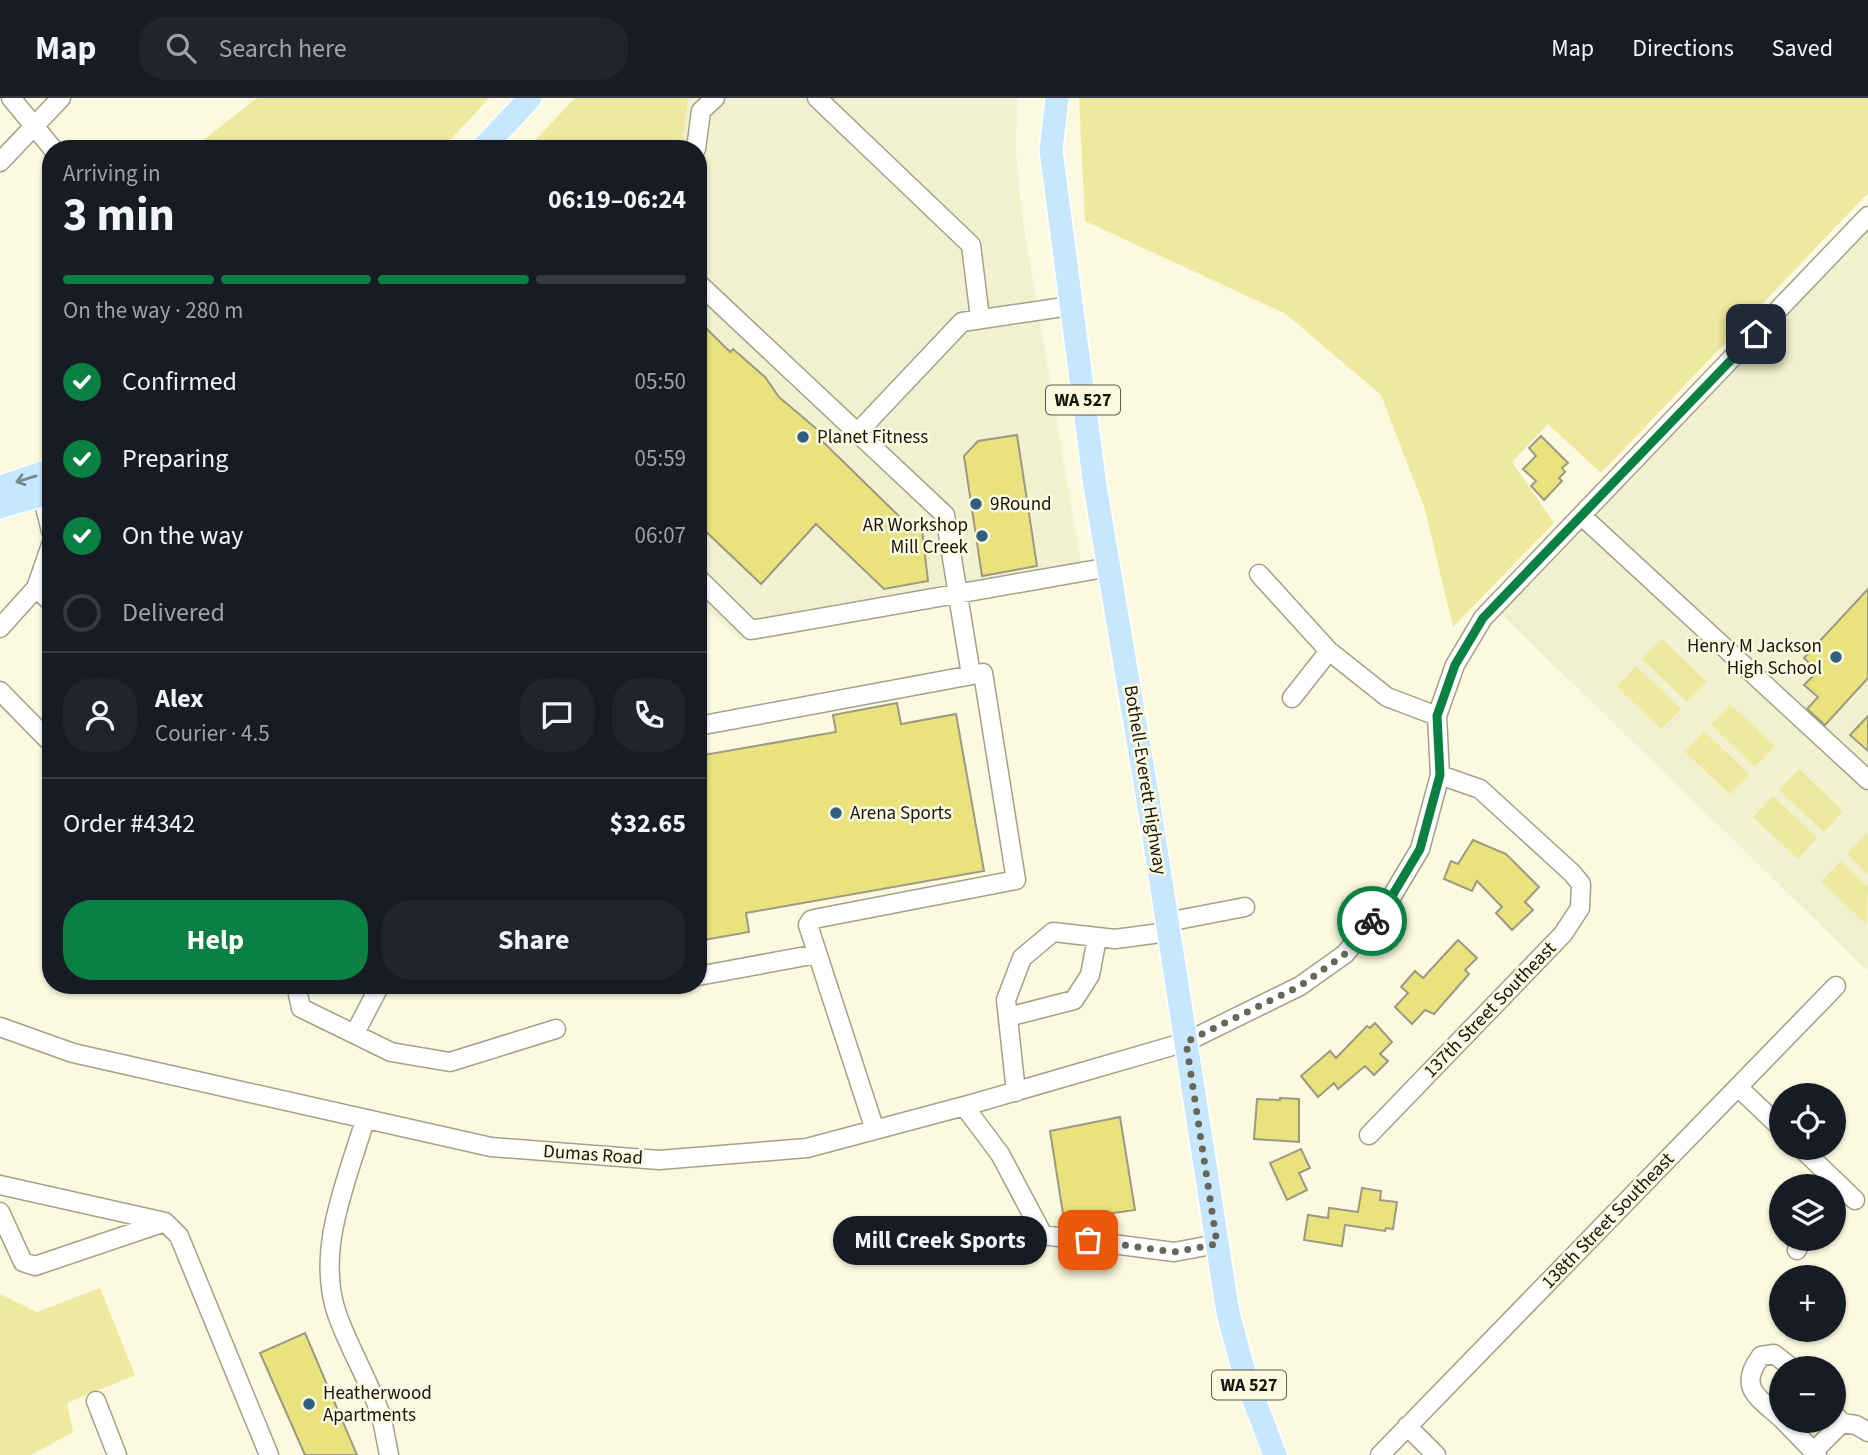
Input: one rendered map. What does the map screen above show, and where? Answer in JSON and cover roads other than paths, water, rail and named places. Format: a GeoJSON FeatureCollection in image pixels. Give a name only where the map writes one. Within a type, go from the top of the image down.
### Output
{"type":"FeatureCollection","features":[{"type":"Feature","properties":{"kind":"main road"},"geometry":{"type":"LineString","coordinates":[[490,140],[530,98]]}},
{"type":"Feature","properties":{"kind":"main road","name":"Bothell-Everett Highway"},"geometry":{"type":"LineString","coordinates":[[1057,98],[1051,150],[1095,486],[1217,1244],[1245,1376],[1275,1455]]}},
{"type":"Feature","properties":{"kind":"main road"},"geometry":{"type":"LineString","coordinates":[[0,487],[42,473]]}},
{"type":"Feature","properties":{"kind":"main road"},"geometry":{"type":"LineString","coordinates":[[0,507],[42,494]]}},
{"type":"Feature","properties":{"kind":"street"},"geometry":{"type":"LineString","coordinates":[[11,98],[46,140]]}},
{"type":"Feature","properties":{"kind":"street"},"geometry":{"type":"LineString","coordinates":[[0,162],[61,98]]}},
{"type":"Feature","properties":{"kind":"street"},"geometry":{"type":"LineString","coordinates":[[697,140],[701,105],[715,98]]}},
{"type":"Feature","properties":{"kind":"street"},"geometry":{"type":"LineString","coordinates":[[817,98],[971,245],[980,318]]}},
{"type":"Feature","properties":{"kind":"street"},"geometry":{"type":"LineString","coordinates":[[1259,574],[1329,651],[1387,698],[1437,716],[1455,665],[1483,618],[1583,517],[1868,216]]}},
{"type":"Feature","properties":{"kind":"street"},"geometry":{"type":"LineString","coordinates":[[707,297],[945,515],[971,675]]}},
{"type":"Feature","properties":{"kind":"street"},"geometry":{"type":"LineString","coordinates":[[857,433],[962,322],[1070,306]]}},
{"type":"Feature","properties":{"kind":"street"},"geometry":{"type":"LineString","coordinates":[[1583,517],[1868,780]]}},
{"type":"Feature","properties":{"kind":"street"},"geometry":{"type":"LineString","coordinates":[[707,587],[751,630],[1110,567]]}},
{"type":"Feature","properties":{"kind":"street"},"geometry":{"type":"LineString","coordinates":[[0,628],[36,588],[42,571]]}},
{"type":"Feature","properties":{"kind":"street"},"geometry":{"type":"LineString","coordinates":[[36,588],[42,594]]}},
{"type":"Feature","properties":{"kind":"street"},"geometry":{"type":"LineString","coordinates":[[1292,698],[1329,651]]}},
{"type":"Feature","properties":{"kind":"street"},"geometry":{"type":"LineString","coordinates":[[707,724],[983,673],[1016,880],[811,920],[809,934],[875,1130]]}},
{"type":"Feature","properties":{"kind":"street"},"geometry":{"type":"LineString","coordinates":[[0,691],[42,734]]}},
{"type":"Feature","properties":{"kind":"street","name":"Dumas Road"},"geometry":{"type":"LineString","coordinates":[[0,1027],[73,1053],[491,1147],[659,1160],[807,1148],[1186,1042],[1300,986],[1345,954],[1389,901],[1420,849],[1440,775],[1437,716]]}},
{"type":"Feature","properties":{"kind":"street","name":"137th Street Southeast"},"geometry":{"type":"LineString","coordinates":[[1369,1135],[1563,934],[1580,908],[1581,884],[1572,873],[1480,789],[1440,775]]}},
{"type":"Feature","properties":{"kind":"street"},"geometry":{"type":"LineString","coordinates":[[1016,1091],[1006,1000],[1022,958],[1053,932],[1097,938],[1168,927],[1245,906]]}},
{"type":"Feature","properties":{"kind":"street"},"geometry":{"type":"LineString","coordinates":[[1008,1017],[1074,1000],[1090,975],[1097,938]]}},
{"type":"Feature","properties":{"kind":"street"},"geometry":{"type":"LineString","coordinates":[[707,974],[817,954]]}},
{"type":"Feature","properties":{"kind":"street","name":"138th Street Southeast"},"geometry":{"type":"LineString","coordinates":[[1380,1455],[1836,986]]}},
{"type":"Feature","properties":{"kind":"street"},"geometry":{"type":"LineString","coordinates":[[298,994],[300,1008],[391,1052],[450,1062],[556,1029]]}},
{"type":"Feature","properties":{"kind":"street"},"geometry":{"type":"LineString","coordinates":[[355,1033],[375,994]]}},
{"type":"Feature","properties":{"kind":"street"},"geometry":{"type":"LineString","coordinates":[[1739,1088],[1769,1117]]}},
{"type":"Feature","properties":{"kind":"street"},"geometry":{"type":"LineString","coordinates":[[964,1106],[1000,1154],[1043,1235],[1174,1252],[1217,1244]]}},
{"type":"Feature","properties":{"kind":"street"},"geometry":{"type":"LineString","coordinates":[[365,1119],[330,1250],[331,1286],[336,1311],[381,1415],[389,1455]]}},
{"type":"Feature","properties":{"kind":"street"},"geometry":{"type":"LineString","coordinates":[[1810,1160],[1821,1174]]}},
{"type":"Feature","properties":{"kind":"street"},"geometry":{"type":"LineString","coordinates":[[0,1185],[165,1222],[179,1236],[269,1455]]}},
{"type":"Feature","properties":{"kind":"street"},"geometry":{"type":"LineString","coordinates":[[1846,1194],[1855,1200]]}},
{"type":"Feature","properties":{"kind":"street"},"geometry":{"type":"LineString","coordinates":[[0,1212],[23,1262],[36,1266],[165,1222]]}},
{"type":"Feature","properties":{"kind":"street"},"geometry":{"type":"LineString","coordinates":[[1769,1407],[1753,1392],[1749,1380],[1761,1356],[1777,1356]]}},
{"type":"Feature","properties":{"kind":"street"},"geometry":{"type":"LineString","coordinates":[[96,1401],[117,1455]]}},
{"type":"Feature","properties":{"kind":"street"},"geometry":{"type":"LineString","coordinates":[[1846,1422],[1868,1432]]}},
{"type":"Feature","properties":{"kind":"street"},"geometry":{"type":"LineString","coordinates":[[1407,1426],[1436,1455]]}},
{"type":"Feature","properties":{"kind":"street"},"geometry":{"type":"LineString","coordinates":[[1796,1433],[1815,1453],[1829,1433]]}},
{"type":"Feature","properties":{"kind":"place","name":"Planet Fitness"},"geometry":{"type":"Point","coordinates":[803,437]}},
{"type":"Feature","properties":{"kind":"place","name":"9Round"},"geometry":{"type":"Point","coordinates":[976,504]}},
{"type":"Feature","properties":{"kind":"place","name":"AR Workshop Mill Creek"},"geometry":{"type":"Point","coordinates":[982,536]}},
{"type":"Feature","properties":{"kind":"place","name":"Henry M Jackson High School"},"geometry":{"type":"Point","coordinates":[1836,657]}},
{"type":"Feature","properties":{"kind":"place","name":"Arena Sports"},"geometry":{"type":"Point","coordinates":[836,813]}},
{"type":"Feature","properties":{"kind":"place","name":"Mill Creek Sports"},"geometry":{"type":"Point","coordinates":[1088,1240]}},
{"type":"Feature","properties":{"kind":"place","name":"Heatherwood Apartments"},"geometry":{"type":"Point","coordinates":[309,1404]}}]}
